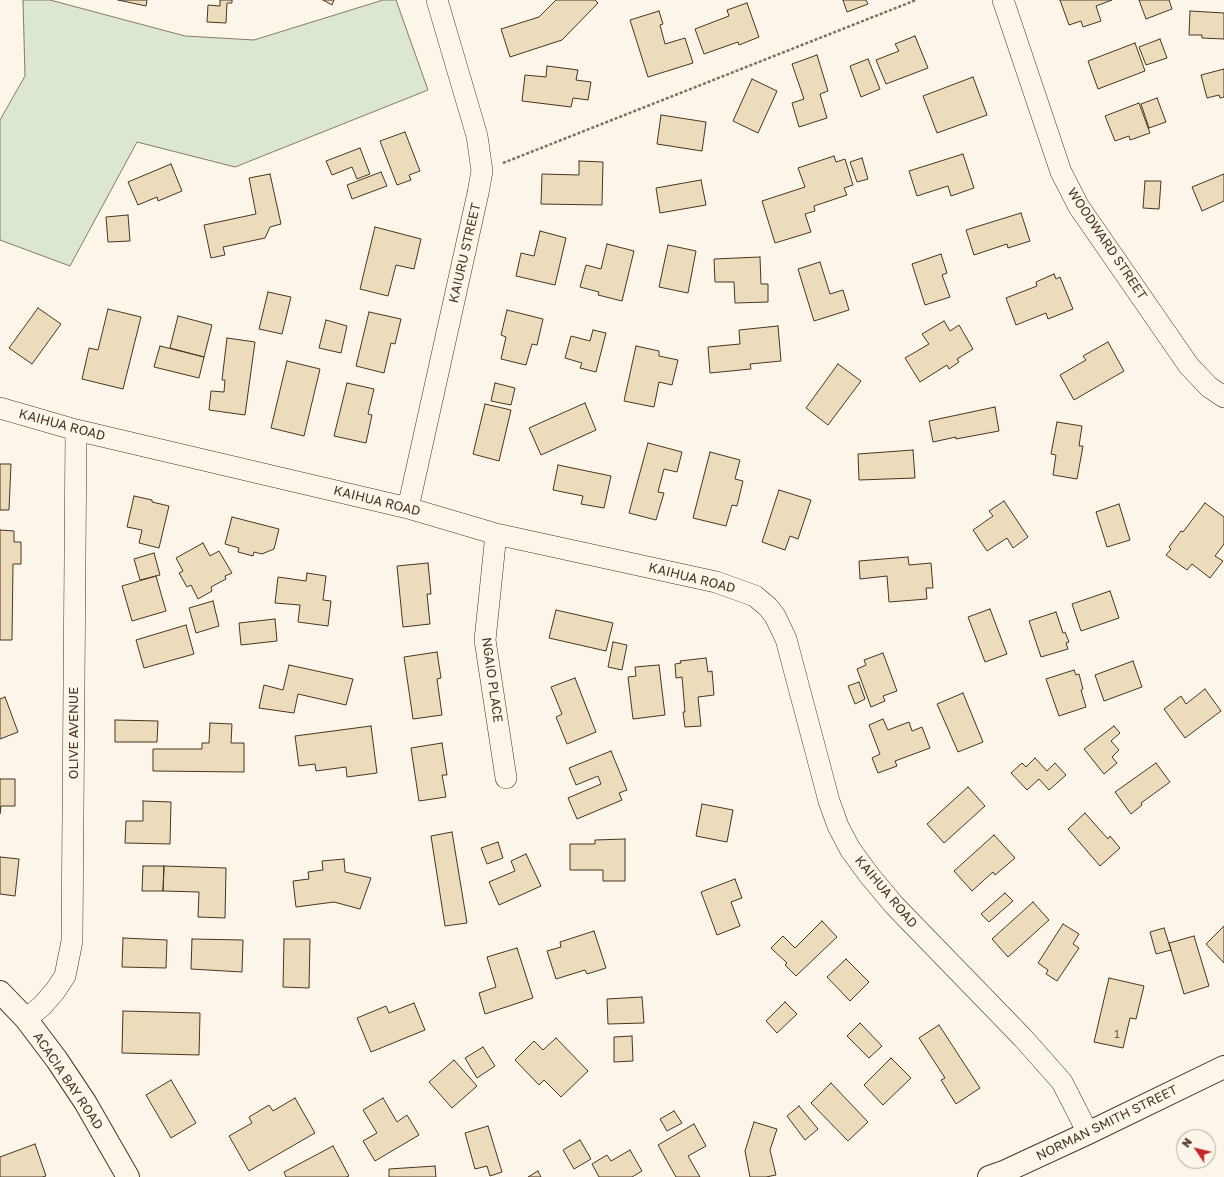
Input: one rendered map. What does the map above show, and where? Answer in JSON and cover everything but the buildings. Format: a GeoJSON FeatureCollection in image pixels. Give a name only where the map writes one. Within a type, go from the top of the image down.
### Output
{"type":"FeatureCollection","features":[{"type":"Feature","properties":{"kind":"street","name":"KAIURU STREET"},"geometry":{"type":"LineString","coordinates":[[408,508],[475,209],[482,171],[478,136],[437,0]]}},
{"type":"Feature","properties":{"kind":"street","name":"WOODWARD STREET"},"geometry":{"type":"LineString","coordinates":[[1003,0],[1061,172],[1079,207],[1189,366],[1209,387],[1224,397]]}},
{"type":"Feature","properties":{"kind":"street","name":"KAIHUA ROAD"},"geometry":{"type":"LineString","coordinates":[[0,408],[76,430],[408,508],[496,534],[716,582],[755,596],[768,607],[775,616],[786,639],[829,800],[838,826],[850,849],[894,905],[1023,1038],[1062,1082],[1088,1133]]}},
{"type":"Feature","properties":{"kind":"street","name":"OLIVE AVENUE"},"geometry":{"type":"LineString","coordinates":[[26,1019],[42,1006],[65,976],[72,942],[76,430]]}},
{"type":"Feature","properties":{"kind":"street","name":"NGAIO PLACE"},"geometry":{"type":"LineString","coordinates":[[496,534],[484,640],[506,778]]}},
{"type":"Feature","properties":{"kind":"street","name":"ACACIA BAY ROAD"},"geometry":{"type":"LineString","coordinates":[[0,992],[26,1019],[57,1060],[85,1102],[128,1177]]}},
{"type":"Feature","properties":{"kind":"street","name":"NORMAN SMITH STREET"},"geometry":{"type":"LineString","coordinates":[[989,1177],[1006,1171],[1088,1133],[1224,1067]]}},
{"type":"Feature","properties":{"kind":"path"},"geometry":{"type":"LineString","coordinates":[[482,171],[916,0]]}},
{"type":"Feature","properties":{"kind":"green space"},"geometry":{"type":"Polygon","coordinates":[[[23,0],[50,0],[185,36],[254,40],[383,0],[396,0],[428,90],[235,167],[137,142],[70,266],[0,240],[0,120],[25,76],[23,0]]]}}]}
